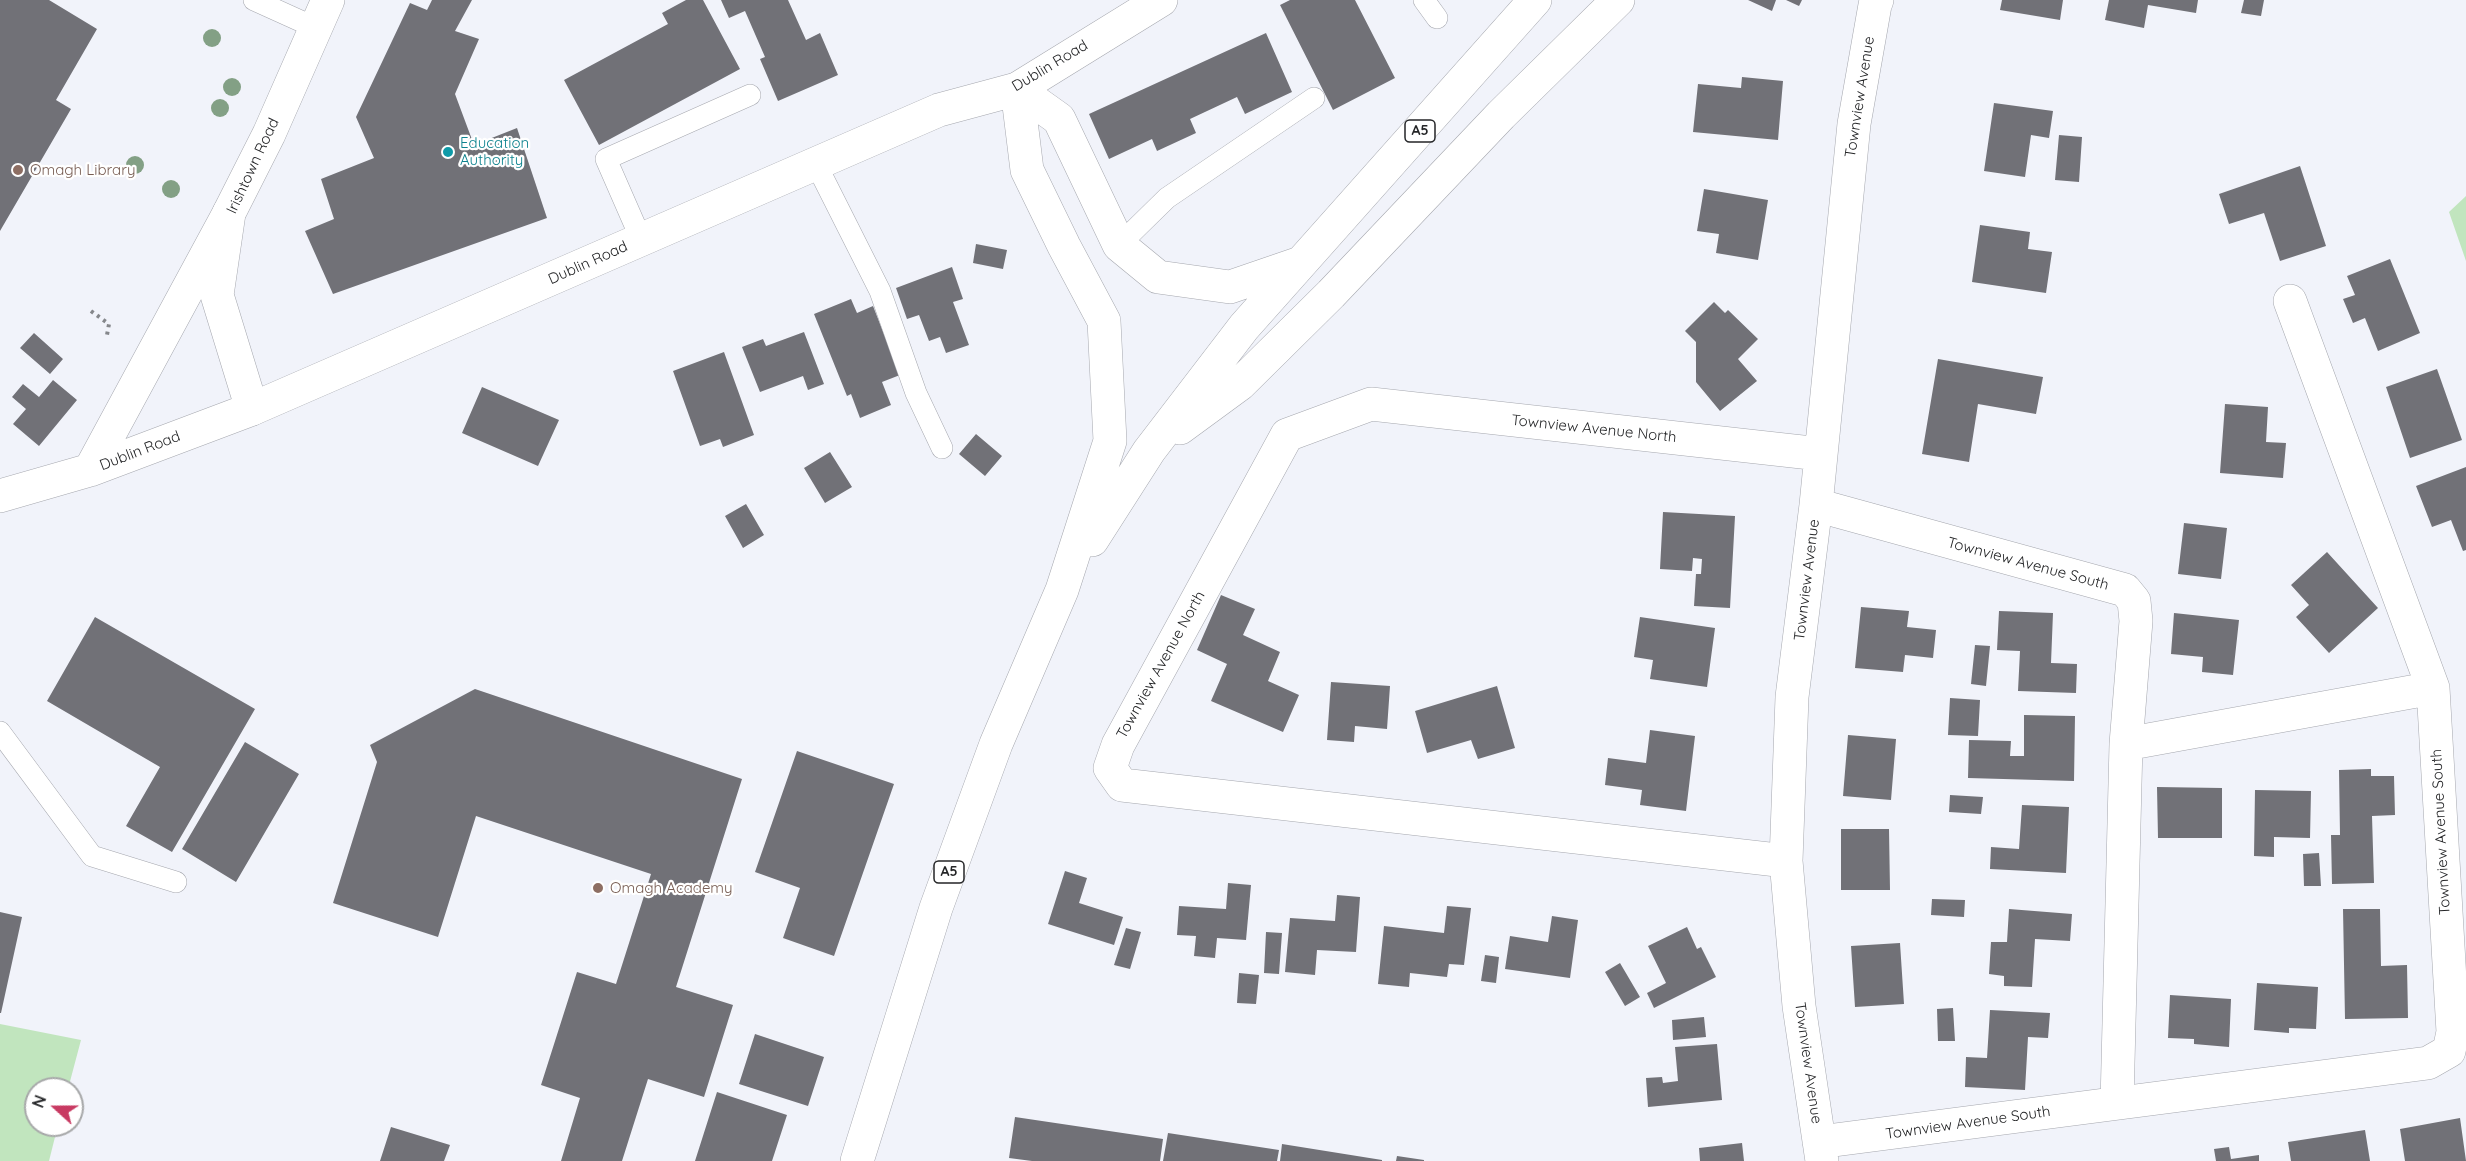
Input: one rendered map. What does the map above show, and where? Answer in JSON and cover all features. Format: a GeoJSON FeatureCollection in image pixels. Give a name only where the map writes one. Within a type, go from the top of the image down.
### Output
{"type":"FeatureCollection","features":[{"type":"Feature","properties":{"kind":"main road","name":"Dublin Road"},"geometry":{"type":"LineString","coordinates":[[0,496],[90,470],[252,409],[939,110],[1017,89],[1161,0]]}},
{"type":"Feature","properties":{"kind":"main road","name":"A5"},"geometry":{"type":"LineString","coordinates":[[857,1161],[936,908],[996,744],[1062,590],[1110,508],[1149,451],[1244,327],[1535,0]]}},
{"type":"Feature","properties":{"kind":"main road"},"geometry":{"type":"LineString","coordinates":[[1149,451],[1240,384],[1331,294],[1501,115],[1618,0]]}},
{"type":"Feature","properties":{"kind":"main road","name":"Townview Avenue"},"geometry":{"type":"LineString","coordinates":[[1821,1152],[1799,1006],[1786,861],[1792,697],[1816,505],[1854,124],[1877,0]]}},
{"type":"Feature","properties":{"kind":"main road","name":"Irishtown Road"},"geometry":{"type":"LineString","coordinates":[[252,409],[217,295],[229,213],[269,134],[322,14]]}},
{"type":"Feature","properties":{"kind":"main road"},"geometry":{"type":"LineString","coordinates":[[1017,89],[1059,119],[1119,245],[1158,277],[1230,287],[1304,262]]}},
{"type":"Feature","properties":{"kind":"main road"},"geometry":{"type":"LineString","coordinates":[[1017,89],[1028,170],[1064,246],[1104,321],[1110,441],[1062,590]]}},
{"type":"Feature","properties":{"kind":"main road"},"geometry":{"type":"LineString","coordinates":[[90,470],[229,213]]}},
{"type":"Feature","properties":{"kind":"main road","name":"Townview Avenue South"},"geometry":{"type":"LineString","coordinates":[[1821,1152],[2117,1103],[2428,1063],[2449,1051],[2453,1032],[2433,688],[2290,300]]}},
{"type":"Feature","properties":{"kind":"main road","name":"Townview Avenue North"},"geometry":{"type":"LineString","coordinates":[[1786,861],[1122,785],[1110,768],[1118,745],[1287,435],[1371,404],[1820,454]]}},
{"type":"Feature","properties":{"kind":"main road","name":"Townview Avenue South"},"geometry":{"type":"LineString","coordinates":[[1816,505],[2125,590],[2134,601],[2136,621],[2126,744],[2117,1103]]}},
{"type":"Feature","properties":{"kind":"main road"},"geometry":{"type":"LineString","coordinates":[[2126,744],[2433,688]]}},
{"type":"Feature","properties":{"kind":"lane"},"geometry":{"type":"LineString","coordinates":[[254,0],[322,14]]}},
{"type":"Feature","properties":{"kind":"lane"},"geometry":{"type":"LineString","coordinates":[[1424,0],[1437,18]]}},
{"type":"Feature","properties":{"kind":"lane"},"geometry":{"type":"LineString","coordinates":[[641,239],[606,159],[750,95]]}},
{"type":"Feature","properties":{"kind":"lane"},"geometry":{"type":"LineString","coordinates":[[1119,245],[1167,198],[1314,98]]}},
{"type":"Feature","properties":{"kind":"lane"},"geometry":{"type":"LineString","coordinates":[[816,164],[880,291],[916,393],[942,448]]}},
{"type":"Feature","properties":{"kind":"lane"},"geometry":{"type":"LineString","coordinates":[[0,732],[92,856],[176,882]]}},
{"type":"Feature","properties":{"kind":"path"},"geometry":{"type":"LineString","coordinates":[[91,311],[109,324],[107,335]]}},
{"type":"Feature","properties":{"kind":"green space"},"geometry":{"type":"Polygon","coordinates":[[[2466,196],[2466,261],[2449,212],[2466,196]]]}},
{"type":"Feature","properties":{"kind":"green space"},"geometry":{"type":"Polygon","coordinates":[[[0,1024],[81,1040],[71,1077],[24,1077],[24,1137],[55,1137],[49,1161],[0,1161],[0,1024]]]}},
{"type":"Feature","properties":{"kind":"building","name":"Omagh Library"},"geometry":{"type":"Polygon","coordinates":[[[0,0],[49,0],[97,29],[56,100],[71,109],[0,231],[0,0]]]}},
{"type":"Feature","properties":{"kind":"building","name":"Education Authority"},"geometry":{"type":"Polygon","coordinates":[[[432,0],[472,0],[455,31],[479,39],[455,94],[474,145],[517,128],[547,218],[333,294],[305,231],[334,219],[321,179],[374,158],[356,117],[410,3],[427,10],[432,0]]]}},
{"type":"Feature","properties":{"kind":"building"},"geometry":{"type":"Polygon","coordinates":[[[686,0],[703,0],[740,69],[599,145],[564,80],[668,24],[662,13],[686,0]]]}},
{"type":"Feature","properties":{"kind":"building"},"geometry":{"type":"Polygon","coordinates":[[[721,0],[788,0],[806,40],[820,33],[838,75],[778,101],[760,59],[765,57],[745,11],[729,18],[721,0]]]}},
{"type":"Feature","properties":{"kind":"building"},"geometry":{"type":"Polygon","coordinates":[[[1290,0],[1355,0],[1395,78],[1333,110],[1280,5],[1290,0]]]}},
{"type":"Feature","properties":{"kind":"building"},"geometry":{"type":"Polygon","coordinates":[[[1748,0],[1776,0],[1772,11],[1748,0]]]}},
{"type":"Feature","properties":{"kind":"building"},"geometry":{"type":"Polygon","coordinates":[[[1786,0],[1802,0],[1799,6],[1786,0]]]}},
{"type":"Feature","properties":{"kind":"building"},"geometry":{"type":"Polygon","coordinates":[[[2002,0],[2063,0],[2060,20],[2000,10],[2002,0]]]}},
{"type":"Feature","properties":{"kind":"building"},"geometry":{"type":"Polygon","coordinates":[[[2109,0],[2198,0],[2196,13],[2148,5],[2144,28],[2105,20],[2109,0]]]}},
{"type":"Feature","properties":{"kind":"building"},"geometry":{"type":"Polygon","coordinates":[[[2244,0],[2264,0],[2261,16],[2241,13],[2244,0]]]}},
{"type":"Feature","properties":{"kind":"building"},"geometry":{"type":"Polygon","coordinates":[[[1266,33],[1292,92],[1245,114],[1237,97],[1190,119],[1196,133],[1157,151],[1152,139],[1109,159],[1089,114],[1266,33]]]}},
{"type":"Feature","properties":{"kind":"building"},"geometry":{"type":"Polygon","coordinates":[[[1742,77],[1783,81],[1778,140],[1693,132],[1698,84],[1741,88],[1742,77]]]}},
{"type":"Feature","properties":{"kind":"building"},"geometry":{"type":"Polygon","coordinates":[[[1994,103],[2053,111],[2049,138],[2031,135],[2025,177],[1984,171],[1994,103]]]}},
{"type":"Feature","properties":{"kind":"building"},"geometry":{"type":"Polygon","coordinates":[[[2059,135],[2082,137],[2079,182],[2055,180],[2059,135]]]}},
{"type":"Feature","properties":{"kind":"building"},"geometry":{"type":"Polygon","coordinates":[[[2300,166],[2326,246],[2280,261],[2264,213],[2229,224],[2219,194],[2300,166]]]}},
{"type":"Feature","properties":{"kind":"building"},"geometry":{"type":"Polygon","coordinates":[[[1704,189],[1768,200],[1758,260],[1716,253],[1719,234],[1697,231],[1704,189]]]}},
{"type":"Feature","properties":{"kind":"building"},"geometry":{"type":"Polygon","coordinates":[[[1980,225],[2030,232],[2028,249],[2052,252],[2046,293],[1972,282],[1980,225]]]}},
{"type":"Feature","properties":{"kind":"building"},"geometry":{"type":"Polygon","coordinates":[[[976,244],[1007,250],[1003,269],[973,263],[976,244]]]}},
{"type":"Feature","properties":{"kind":"building"},"geometry":{"type":"Polygon","coordinates":[[[2390,259],[2420,333],[2378,351],[2365,318],[2353,323],[2343,299],[2355,295],[2347,276],[2390,259]]]}},
{"type":"Feature","properties":{"kind":"building"},"geometry":{"type":"Polygon","coordinates":[[[952,267],[963,299],[953,302],[969,345],[946,353],[940,337],[929,341],[919,315],[907,319],[896,288],[952,267]]]}},
{"type":"Feature","properties":{"kind":"building"},"geometry":{"type":"Polygon","coordinates":[[[851,299],[857,313],[873,306],[900,375],[882,382],[891,405],[860,418],[851,394],[847,396],[814,314],[851,299]]]}},
{"type":"Feature","properties":{"kind":"building"},"geometry":{"type":"Polygon","coordinates":[[[1714,302],[1725,313],[1728,310],[1758,339],[1738,359],[1757,381],[1720,411],[1696,382],[1696,342],[1685,331],[1714,302]]]}},
{"type":"Feature","properties":{"kind":"building"},"geometry":{"type":"Polygon","coordinates":[[[804,332],[824,384],[808,390],[803,376],[760,392],[742,347],[763,339],[766,346],[804,332]]]}},
{"type":"Feature","properties":{"kind":"building"},"geometry":{"type":"Polygon","coordinates":[[[34,333],[63,359],[50,374],[20,348],[34,333]]]}},
{"type":"Feature","properties":{"kind":"building"},"geometry":{"type":"Polygon","coordinates":[[[724,352],[754,435],[723,447],[720,439],[700,446],[673,371],[724,352]]]}},
{"type":"Feature","properties":{"kind":"building"},"geometry":{"type":"Polygon","coordinates":[[[1938,359],[2043,377],[2036,414],[1978,404],[1969,462],[1922,454],[1938,359]]]}},
{"type":"Feature","properties":{"kind":"building"},"geometry":{"type":"Polygon","coordinates":[[[2437,369],[2462,440],[2410,458],[2386,387],[2437,369]]]}},
{"type":"Feature","properties":{"kind":"building"},"geometry":{"type":"Polygon","coordinates":[[[53,380],[77,400],[39,446],[13,424],[26,409],[12,397],[23,384],[39,397],[53,380]]]}},
{"type":"Feature","properties":{"kind":"building"},"geometry":{"type":"Polygon","coordinates":[[[482,387],[559,420],[538,466],[462,433],[482,387]]]}},
{"type":"Feature","properties":{"kind":"building"},"geometry":{"type":"Polygon","coordinates":[[[2225,404],[2268,407],[2266,442],[2286,443],[2283,478],[2220,473],[2225,404]]]}},
{"type":"Feature","properties":{"kind":"building"},"geometry":{"type":"Polygon","coordinates":[[[976,434],[1002,456],[985,476],[959,454],[976,434]]]}},
{"type":"Feature","properties":{"kind":"building"},"geometry":{"type":"Polygon","coordinates":[[[830,452],[852,487],[825,503],[804,468],[830,452]]]}},
{"type":"Feature","properties":{"kind":"building"},"geometry":{"type":"Polygon","coordinates":[[[2466,467],[2466,550],[2463,551],[2451,520],[2432,527],[2416,486],[2466,467]]]}},
{"type":"Feature","properties":{"kind":"building"},"geometry":{"type":"Polygon","coordinates":[[[746,504],[764,535],[743,548],[725,516],[746,504]]]}},
{"type":"Feature","properties":{"kind":"building"},"geometry":{"type":"Polygon","coordinates":[[[1663,512],[1735,516],[1730,608],[1694,606],[1696,574],[1701,574],[1702,559],[1693,558],[1692,571],[1660,569],[1663,512]]]}},
{"type":"Feature","properties":{"kind":"building"},"geometry":{"type":"Polygon","coordinates":[[[2184,523],[2227,528],[2221,579],[2178,574],[2184,523]]]}},
{"type":"Feature","properties":{"kind":"building"},"geometry":{"type":"Polygon","coordinates":[[[2327,552],[2378,608],[2329,653],[2296,617],[2309,605],[2291,585],[2327,552]]]}},
{"type":"Feature","properties":{"kind":"building"},"geometry":{"type":"Polygon","coordinates":[[[1221,595],[1255,609],[1243,635],[1280,652],[1268,681],[1299,695],[1283,732],[1211,701],[1227,664],[1197,650],[1221,595]]]}},
{"type":"Feature","properties":{"kind":"building"},"geometry":{"type":"Polygon","coordinates":[[[1861,607],[1909,611],[1907,627],[1936,630],[1933,658],[1905,655],[1903,672],[1855,668],[1861,607]]]}},
{"type":"Feature","properties":{"kind":"building"},"geometry":{"type":"Polygon","coordinates":[[[1999,611],[2053,613],[2051,663],[2077,664],[2076,693],[2018,691],[2020,651],[1997,650],[1999,611]]]}},
{"type":"Feature","properties":{"kind":"building"},"geometry":{"type":"Polygon","coordinates":[[[2174,613],[2239,620],[2233,675],[2202,672],[2203,657],[2171,654],[2174,613]]]}},
{"type":"Feature","properties":{"kind":"building"},"geometry":{"type":"Polygon","coordinates":[[[95,617],[255,709],[172,852],[126,826],[160,767],[47,701],[95,617]]]}},
{"type":"Feature","properties":{"kind":"building"},"geometry":{"type":"Polygon","coordinates":[[[1640,617],[1715,628],[1707,687],[1650,679],[1653,660],[1634,657],[1640,617]]]}},
{"type":"Feature","properties":{"kind":"building"},"geometry":{"type":"Polygon","coordinates":[[[1975,645],[1990,646],[1986,686],[1971,684],[1975,645]]]}},
{"type":"Feature","properties":{"kind":"building"},"geometry":{"type":"Polygon","coordinates":[[[1331,682],[1390,686],[1387,729],[1355,726],[1354,742],[1327,740],[1331,682]]]}},
{"type":"Feature","properties":{"kind":"building"},"geometry":{"type":"Polygon","coordinates":[[[1497,686],[1515,748],[1478,759],[1471,740],[1427,753],[1415,711],[1497,686]]]}},
{"type":"Feature","properties":{"kind":"building"},"geometry":{"type":"Polygon","coordinates":[[[475,689],[742,779],[676,987],[733,1005],[704,1097],[648,1079],[622,1161],[561,1161],[580,1098],[541,1085],[577,972],[616,984],[651,874],[476,816],[438,937],[333,903],[377,762],[370,745],[475,689]]]}},
{"type":"Feature","properties":{"kind":"building"},"geometry":{"type":"Polygon","coordinates":[[[1950,698],[1980,700],[1978,736],[1948,735],[1950,698]]]}},
{"type":"Feature","properties":{"kind":"building"},"geometry":{"type":"Polygon","coordinates":[[[2024,715],[2075,716],[2074,781],[1968,778],[1969,740],[2011,741],[2010,756],[2024,756],[2024,715]]]}},
{"type":"Feature","properties":{"kind":"building"},"geometry":{"type":"Polygon","coordinates":[[[1650,730],[1695,736],[1686,811],[1640,805],[1642,790],[1605,785],[1608,758],[1646,763],[1650,730]]]}},
{"type":"Feature","properties":{"kind":"building"},"geometry":{"type":"Polygon","coordinates":[[[1848,735],[1896,739],[1891,800],[1843,796],[1848,735]]]}},
{"type":"Feature","properties":{"kind":"building"},"geometry":{"type":"Polygon","coordinates":[[[245,742],[299,774],[236,882],[182,849],[245,742]]]}},
{"type":"Feature","properties":{"kind":"building"},"geometry":{"type":"Polygon","coordinates":[[[797,751],[894,784],[834,956],[783,938],[800,888],[755,872],[797,751]]]}},
{"type":"Feature","properties":{"kind":"building"},"geometry":{"type":"Polygon","coordinates":[[[2371,769],[2371,776],[2394,776],[2395,815],[2372,816],[2374,883],[2332,884],[2331,835],[2340,835],[2339,770],[2371,769]]]}},
{"type":"Feature","properties":{"kind":"building"},"geometry":{"type":"Polygon","coordinates":[[[2157,787],[2222,788],[2222,838],[2158,838],[2157,787]]]}},
{"type":"Feature","properties":{"kind":"building"},"geometry":{"type":"Polygon","coordinates":[[[2255,790],[2311,791],[2310,838],[2274,837],[2274,857],[2254,856],[2255,790]]]}},
{"type":"Feature","properties":{"kind":"building"},"geometry":{"type":"Polygon","coordinates":[[[1950,795],[1983,797],[1981,814],[1949,812],[1950,795]]]}},
{"type":"Feature","properties":{"kind":"building"},"geometry":{"type":"Polygon","coordinates":[[[2022,805],[2069,807],[2066,873],[1990,869],[1991,847],[2019,849],[2022,805]]]}},
{"type":"Feature","properties":{"kind":"building"},"geometry":{"type":"Polygon","coordinates":[[[1841,829],[1889,829],[1890,890],[1841,890],[1841,829]]]}},
{"type":"Feature","properties":{"kind":"building"},"geometry":{"type":"Polygon","coordinates":[[[2319,853],[2321,886],[2304,886],[2303,854],[2319,853]]]}},
{"type":"Feature","properties":{"kind":"building"},"geometry":{"type":"Polygon","coordinates":[[[1065,871],[1087,878],[1079,903],[1123,917],[1114,945],[1048,924],[1065,871]]]}},
{"type":"Feature","properties":{"kind":"building"},"geometry":{"type":"Polygon","coordinates":[[[1228,883],[1251,885],[1246,940],[1217,938],[1215,958],[1194,956],[1196,936],[1177,935],[1179,906],[1226,909],[1228,883]]]}},
{"type":"Feature","properties":{"kind":"building"},"geometry":{"type":"Polygon","coordinates":[[[1337,895],[1360,897],[1356,952],[1317,950],[1315,975],[1285,972],[1290,918],[1335,921],[1337,895]]]}},
{"type":"Feature","properties":{"kind":"building"},"geometry":{"type":"Polygon","coordinates":[[[1932,899],[1965,900],[1964,917],[1931,915],[1932,899]]]}},
{"type":"Feature","properties":{"kind":"building"},"geometry":{"type":"Polygon","coordinates":[[[1447,906],[1471,908],[1464,965],[1449,964],[1447,977],[1410,973],[1409,987],[1378,984],[1384,926],[1444,933],[1447,906]]]}},
{"type":"Feature","properties":{"kind":"building"},"geometry":{"type":"Polygon","coordinates":[[[2009,909],[2072,914],[2070,941],[2035,939],[2032,987],[2004,986],[2004,976],[1989,974],[1991,942],[2007,942],[2009,909]]]}},
{"type":"Feature","properties":{"kind":"building"},"geometry":{"type":"Polygon","coordinates":[[[2343,909],[2380,909],[2381,966],[2407,965],[2408,1018],[2345,1019],[2343,909]]]}},
{"type":"Feature","properties":{"kind":"building"},"geometry":{"type":"Polygon","coordinates":[[[0,912],[22,917],[1,1013],[0,1013],[0,912]]]}},
{"type":"Feature","properties":{"kind":"building"},"geometry":{"type":"Polygon","coordinates":[[[1552,916],[1578,920],[1570,978],[1505,969],[1510,936],[1548,942],[1552,916]]]}},
{"type":"Feature","properties":{"kind":"building"},"geometry":{"type":"Polygon","coordinates":[[[1687,927],[1697,949],[1701,947],[1716,977],[1654,1008],[1647,993],[1666,983],[1648,946],[1687,927]]]}},
{"type":"Feature","properties":{"kind":"building"},"geometry":{"type":"Polygon","coordinates":[[[1126,928],[1141,932],[1130,969],[1114,965],[1126,928]]]}},
{"type":"Feature","properties":{"kind":"building"},"geometry":{"type":"Polygon","coordinates":[[[1266,932],[1282,933],[1279,974],[1264,973],[1266,932]]]}},
{"type":"Feature","properties":{"kind":"building"},"geometry":{"type":"Polygon","coordinates":[[[1900,943],[1904,1004],[1855,1007],[1851,946],[1900,943]]]}},
{"type":"Feature","properties":{"kind":"building"},"geometry":{"type":"Polygon","coordinates":[[[1485,955],[1499,957],[1496,983],[1481,981],[1485,955]]]}},
{"type":"Feature","properties":{"kind":"building"},"geometry":{"type":"Polygon","coordinates":[[[1620,963],[1640,997],[1625,1006],[1605,972],[1620,963]]]}},
{"type":"Feature","properties":{"kind":"building"},"geometry":{"type":"Polygon","coordinates":[[[1239,973],[1259,975],[1256,1004],[1237,1003],[1239,973]]]}},
{"type":"Feature","properties":{"kind":"building"},"geometry":{"type":"Polygon","coordinates":[[[2257,983],[2318,987],[2316,1029],[2289,1028],[2289,1033],[2254,1030],[2257,983]]]}},
{"type":"Feature","properties":{"kind":"building"},"geometry":{"type":"Polygon","coordinates":[[[2170,995],[2231,999],[2229,1047],[2194,1044],[2194,1039],[2168,1038],[2170,995]]]}},
{"type":"Feature","properties":{"kind":"building"},"geometry":{"type":"Polygon","coordinates":[[[1953,1008],[1955,1041],[1938,1041],[1937,1009],[1953,1008]]]}},
{"type":"Feature","properties":{"kind":"building"},"geometry":{"type":"Polygon","coordinates":[[[1990,1010],[2050,1013],[2048,1038],[2028,1037],[2025,1090],[1965,1087],[1966,1057],[1987,1058],[1990,1010]]]}},
{"type":"Feature","properties":{"kind":"building"},"geometry":{"type":"Polygon","coordinates":[[[1704,1017],[1706,1037],[1673,1040],[1672,1020],[1704,1017]]]}},
{"type":"Feature","properties":{"kind":"building"},"geometry":{"type":"Polygon","coordinates":[[[755,1034],[824,1057],[808,1106],[739,1084],[755,1034]]]}},
{"type":"Feature","properties":{"kind":"building"},"geometry":{"type":"Polygon","coordinates":[[[1717,1044],[1722,1100],[1648,1107],[1646,1078],[1662,1077],[1663,1083],[1678,1081],[1675,1047],[1717,1044]]]}},
{"type":"Feature","properties":{"kind":"building"},"geometry":{"type":"Polygon","coordinates":[[[717,1092],[787,1115],[772,1161],[695,1161],[717,1092]]]}},
{"type":"Feature","properties":{"kind":"building"},"geometry":{"type":"Polygon","coordinates":[[[1015,1117],[1163,1139],[1160,1161],[1032,1161],[1009,1158],[1015,1117]]]}},
{"type":"Feature","properties":{"kind":"building"},"geometry":{"type":"Polygon","coordinates":[[[2460,1118],[2466,1161],[2405,1161],[2400,1129],[2460,1118]]]}},
{"type":"Feature","properties":{"kind":"building"},"geometry":{"type":"Polygon","coordinates":[[[391,1127],[450,1145],[444,1161],[380,1161],[391,1127]]]}},
{"type":"Feature","properties":{"kind":"building"},"geometry":{"type":"Polygon","coordinates":[[[2365,1130],[2370,1161],[2291,1161],[2288,1142],[2365,1130]]]}},
{"type":"Feature","properties":{"kind":"building"},"geometry":{"type":"Polygon","coordinates":[[[1168,1133],[1279,1150],[1277,1161],[1163,1161],[1168,1133]]]}},
{"type":"Feature","properties":{"kind":"building"},"geometry":{"type":"Polygon","coordinates":[[[1742,1143],[1744,1161],[1700,1161],[1699,1148],[1742,1143]]]}},
{"type":"Feature","properties":{"kind":"building"},"geometry":{"type":"Polygon","coordinates":[[[1282,1144],[1382,1160],[1382,1161],[1280,1161],[1282,1144]]]}},
{"type":"Feature","properties":{"kind":"building"},"geometry":{"type":"Polygon","coordinates":[[[2229,1147],[2231,1159],[2259,1155],[2259,1161],[2216,1161],[2214,1149],[2229,1147]]]}},
{"type":"Feature","properties":{"kind":"building"},"geometry":{"type":"Polygon","coordinates":[[[1397,1156],[1424,1160],[1424,1161],[1396,1161],[1397,1156]]]}},
{"type":"Feature","properties":{"kind":"place","name":"Education Authority"},"geometry":{"type":"Point","coordinates":[448,152]}},
{"type":"Feature","properties":{"kind":"place","name":"Omagh Library"},"geometry":{"type":"Point","coordinates":[18,170]}},
{"type":"Feature","properties":{"kind":"place","name":"Omagh Academy"},"geometry":{"type":"Point","coordinates":[598,888]}}]}
